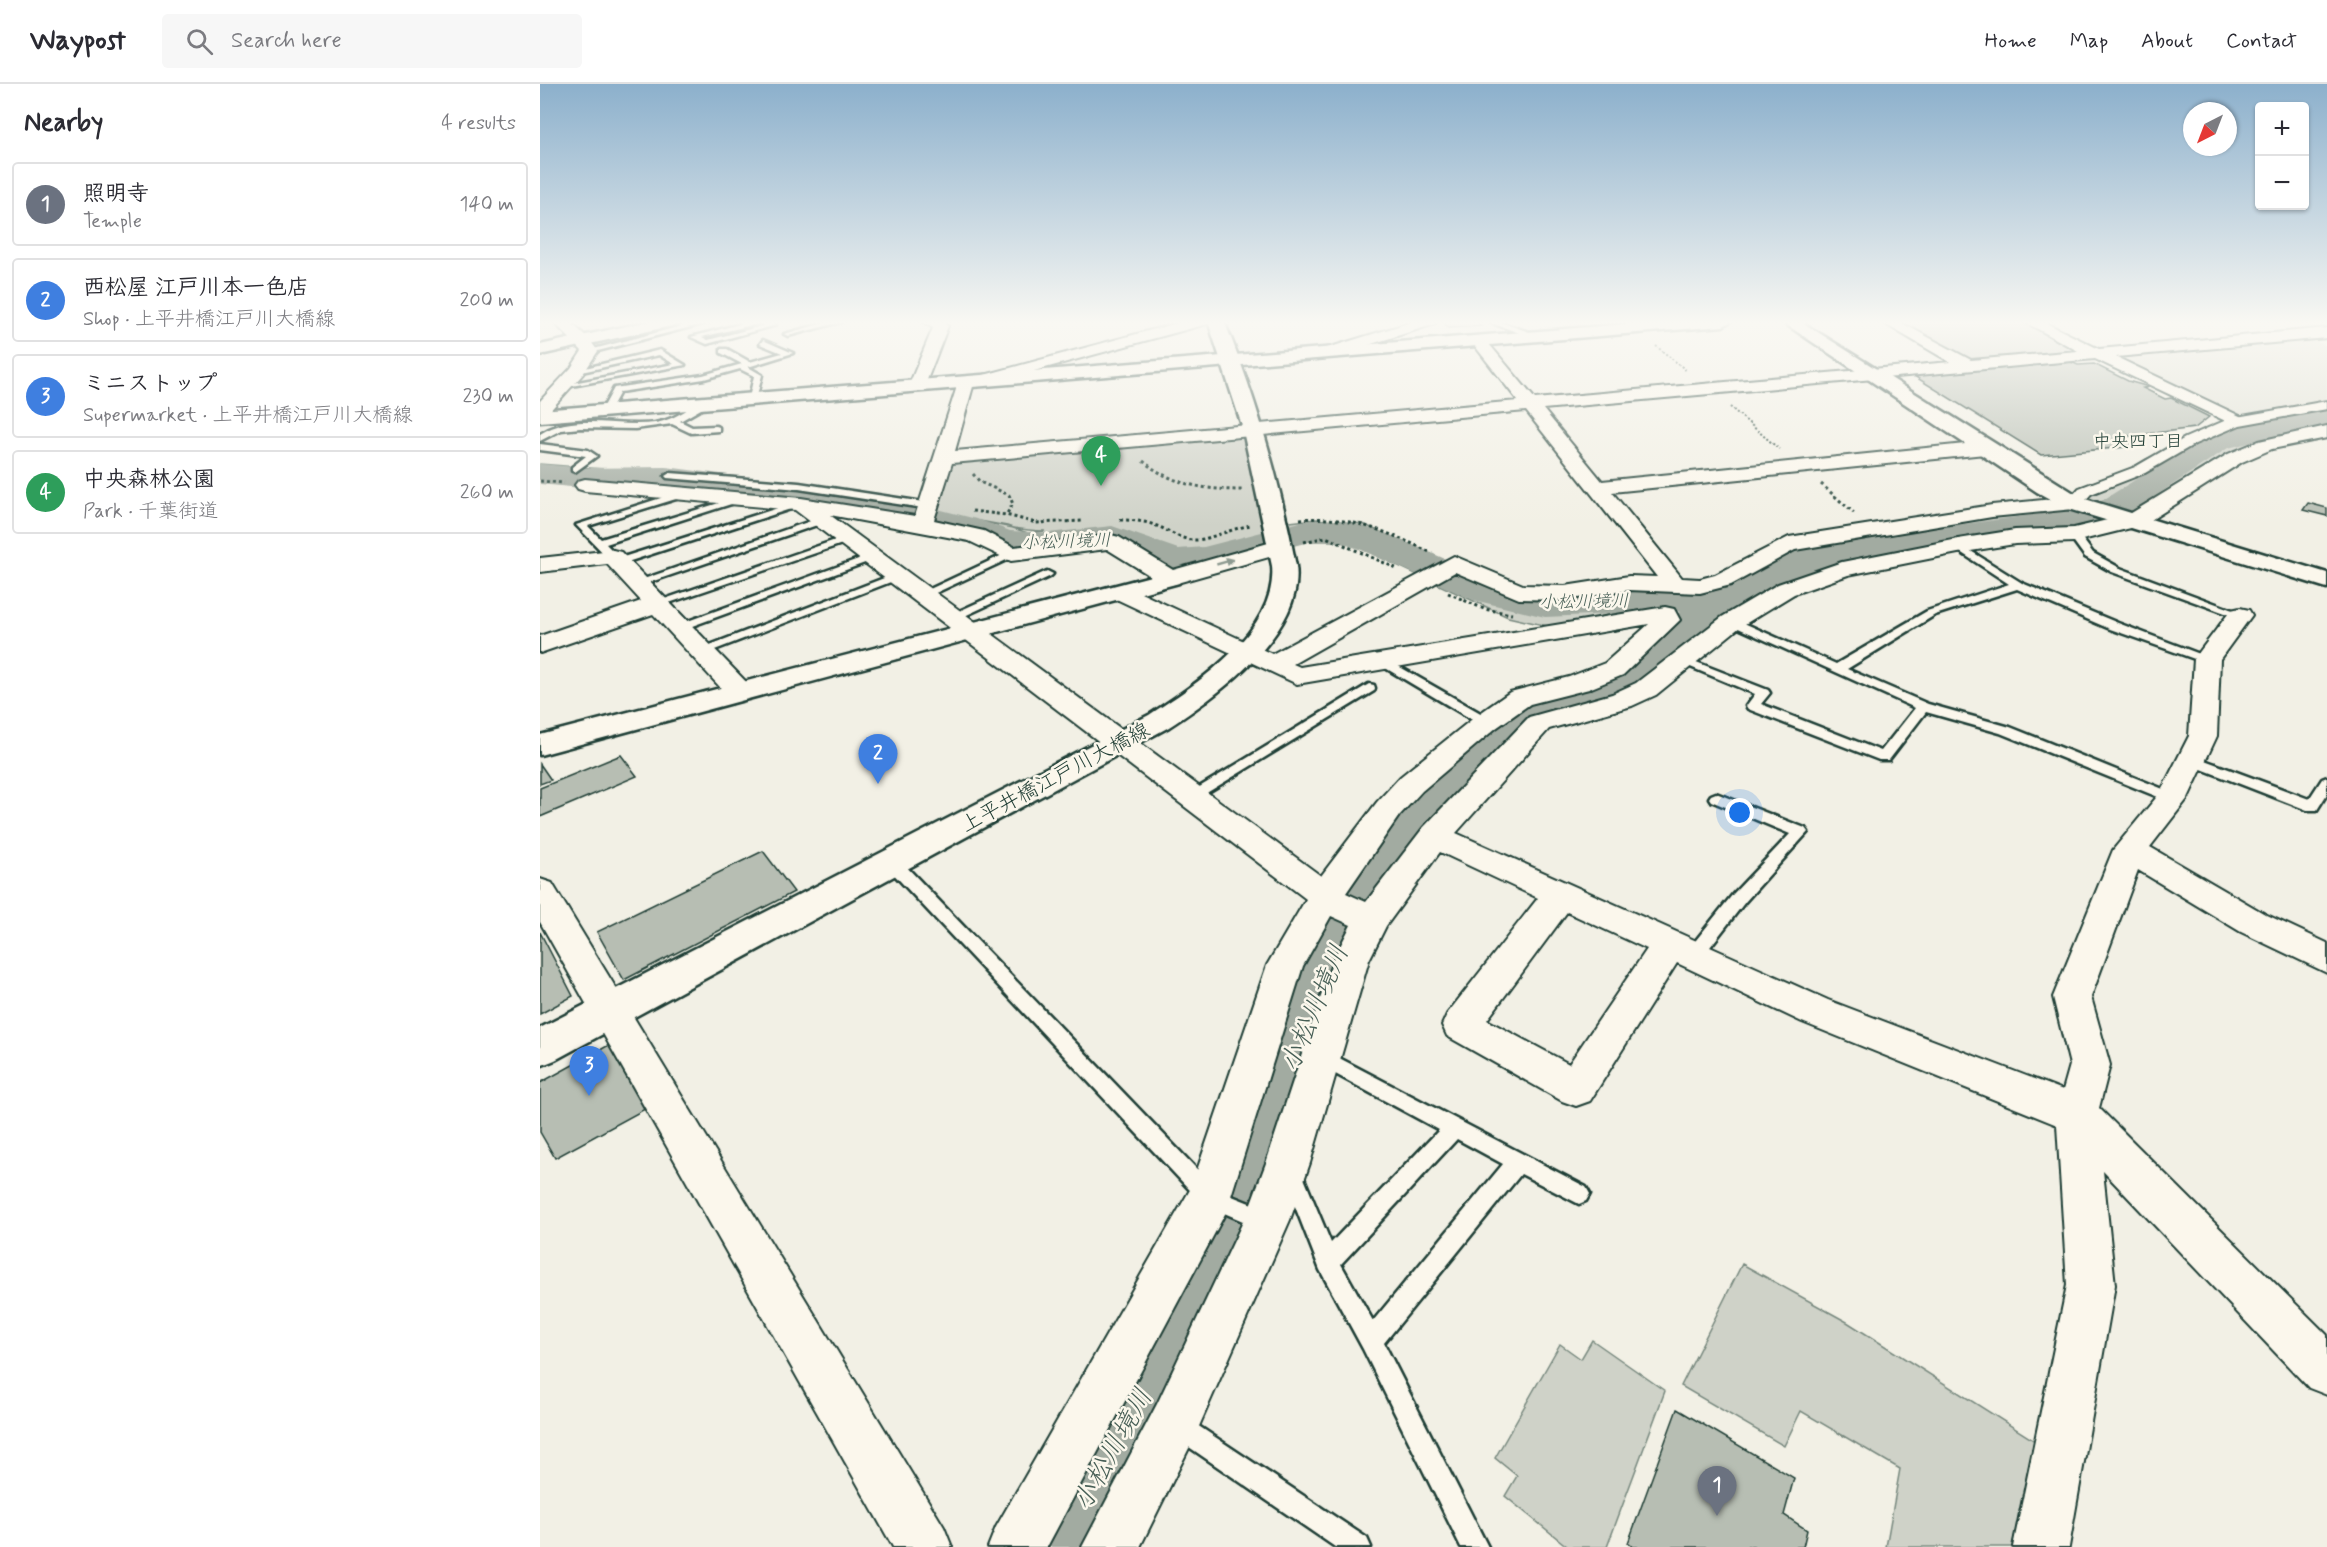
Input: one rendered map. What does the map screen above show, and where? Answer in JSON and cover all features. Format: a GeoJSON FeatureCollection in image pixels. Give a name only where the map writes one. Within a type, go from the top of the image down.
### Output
{"type":"FeatureCollection","features":[{"type":"Feature","properties":{"kind":"main road"},"geometry":{"type":"LineString","coordinates":[[540,413],[705,403],[863,389]]}},
{"type":"Feature","properties":{"kind":"main road","name":"上平井橋江戸川大橋線"},"geometry":{"type":"LineString","coordinates":[[540,1048],[1159,721],[1260,658],[1285,581],[1267,489],[1240,389]]}},
{"type":"Feature","properties":{"kind":"main road"},"geometry":{"type":"LineString","coordinates":[[1894,389],[1985,448],[2081,505],[2327,581]]}},
{"type":"Feature","properties":{"kind":"main road"},"geometry":{"type":"LineString","coordinates":[[540,745],[740,692],[961,623],[1120,592],[1170,578]]}},
{"type":"Feature","properties":{"kind":"street"},"geometry":{"type":"LineString","coordinates":[[540,413],[562,389]]}},
{"type":"Feature","properties":{"kind":"street"},"geometry":{"type":"LineString","coordinates":[[926,514],[970,389]]}},
{"type":"Feature","properties":{"kind":"street"},"geometry":{"type":"LineString","coordinates":[[1518,389],[1676,586]]}},
{"type":"Feature","properties":{"kind":"street"},"geometry":{"type":"LineString","coordinates":[[944,459],[1695,389]]}},
{"type":"Feature","properties":{"kind":"street"},"geometry":{"type":"LineString","coordinates":[[2171,389],[2236,420]]}},
{"type":"Feature","properties":{"kind":"street"},"geometry":{"type":"LineString","coordinates":[[1260,658],[1443,569],[1519,591],[1565,593],[1629,583],[1700,586],[1723,580],[1789,544],[1992,511],[2081,505],[2085,491],[2140,470],[2190,441],[2236,420],[2327,405]]}},
{"type":"Feature","properties":{"kind":"street"},"geometry":{"type":"LineString","coordinates":[[1016,1547],[1216,1201],[1285,965],[1332,900],[1388,809],[1411,784],[1473,761],[1539,723],[1622,700],[1646,688],[1731,622],[1786,589],[1842,569],[1958,546],[2015,537],[2074,535],[2126,518],[2235,458],[2266,445],[2327,432]]}},
{"type":"Feature","properties":{"kind":"street"},"geometry":{"type":"LineString","coordinates":[[2292,439],[2318,452]]}},
{"type":"Feature","properties":{"kind":"street"},"geometry":{"type":"LineString","coordinates":[[1596,488],[1985,448]]}},
{"type":"Feature","properties":{"kind":"street"},"geometry":{"type":"LineString","coordinates":[[580,477],[745,498],[811,512],[926,514],[1011,554],[1112,542],[1170,578],[1277,537]]}},
{"type":"Feature","properties":{"kind":"street"},"geometry":{"type":"LineString","coordinates":[[811,512],[1190,797],[1332,900],[1372,919]]}},
{"type":"Feature","properties":{"kind":"street"},"geometry":{"type":"LineString","coordinates":[[540,565],[610,554],[659,603],[740,692]]}},
{"type":"Feature","properties":{"kind":"street"},"geometry":{"type":"LineString","coordinates":[[1110,1547],[1175,1422],[1261,1217],[1288,1163],[1351,960],[1372,919],[1434,836],[1473,761],[1486,722],[1520,698],[1579,683],[1614,669],[1668,620],[1665,614],[1386,663],[1297,676],[1120,592]]}},
{"type":"Feature","properties":{"kind":"street"},"geometry":{"type":"LineString","coordinates":[[540,645],[659,603]]}},
{"type":"Feature","properties":{"kind":"street"},"geometry":{"type":"LineString","coordinates":[[2041,1547],[2091,1285],[2077,1114],[2090,1065],[2072,997],[2129,849],[2173,798],[2203,736],[2207,659],[2240,615]]}},
{"type":"Feature","properties":{"kind":"street"},"geometry":{"type":"LineString","coordinates":[[1434,836],[1815,1011],[2077,1114],[2327,1370]]}},
{"type":"Feature","properties":{"kind":"street"},"geometry":{"type":"LineString","coordinates":[[2129,849],[2253,923],[2327,959]]}},
{"type":"Feature","properties":{"kind":"street"},"geometry":{"type":"LineString","coordinates":[[540,892],[924,1547]]}},
{"type":"Feature","properties":{"kind":"street"},"geometry":{"type":"LineString","coordinates":[[1561,894],[1461,1024],[1576,1088],[1682,950]]}},
{"type":"Feature","properties":{"kind":"lane"},"geometry":{"type":"LineString","coordinates":[[606,410],[617,390],[622,389]]}},
{"type":"Feature","properties":{"kind":"lane"},"geometry":{"type":"LineString","coordinates":[[753,398],[755,389]]}},
{"type":"Feature","properties":{"kind":"lane"},"geometry":{"type":"LineString","coordinates":[[540,438],[558,427],[600,424],[633,429],[672,422],[688,417],[705,403]]}},
{"type":"Feature","properties":{"kind":"lane"},"geometry":{"type":"LineString","coordinates":[[672,422],[691,430],[716,429]]}},
{"type":"Feature","properties":{"kind":"lane"},"geometry":{"type":"LineString","coordinates":[[540,447],[588,453],[591,456],[580,477]]}},
{"type":"Feature","properties":{"kind":"lane"},"geometry":{"type":"LineString","coordinates":[[670,476],[811,488],[926,514]]}},
{"type":"Feature","properties":{"kind":"lane"},"geometry":{"type":"LineString","coordinates":[[610,554],[581,525],[690,492]]}},
{"type":"Feature","properties":{"kind":"lane"},"geometry":{"type":"LineString","coordinates":[[610,554],[745,498]]}},
{"type":"Feature","properties":{"kind":"lane"},"geometry":{"type":"LineString","coordinates":[[610,554],[811,512]]}},
{"type":"Feature","properties":{"kind":"lane"},"geometry":{"type":"LineString","coordinates":[[638,583],[811,512]]}},
{"type":"Feature","properties":{"kind":"lane"},"geometry":{"type":"LineString","coordinates":[[2074,535],[2089,555],[2116,570],[2240,615]]}},
{"type":"Feature","properties":{"kind":"lane"},"geometry":{"type":"LineString","coordinates":[[659,603],[847,539]]}},
{"type":"Feature","properties":{"kind":"lane"},"geometry":{"type":"LineString","coordinates":[[1958,546],[2018,585],[2114,626],[2207,659]]}},
{"type":"Feature","properties":{"kind":"lane"},"geometry":{"type":"LineString","coordinates":[[923,595],[1011,554]]}},
{"type":"Feature","properties":{"kind":"lane"},"geometry":{"type":"LineString","coordinates":[[680,626],[872,557]]}},
{"type":"Feature","properties":{"kind":"lane"},"geometry":{"type":"LineString","coordinates":[[961,623],[1047,574]]}},
{"type":"Feature","properties":{"kind":"lane"},"geometry":{"type":"LineString","coordinates":[[703,650],[897,576]]}},
{"type":"Feature","properties":{"kind":"lane"},"geometry":{"type":"LineString","coordinates":[[1838,669],[1931,613],[2018,585]]}},
{"type":"Feature","properties":{"kind":"lane"},"geometry":{"type":"LineString","coordinates":[[1731,622],[1923,707],[2005,730],[2173,798]]}},
{"type":"Feature","properties":{"kind":"lane"},"geometry":{"type":"LineString","coordinates":[[1682,661],[1763,693],[1753,706],[1884,757],[1923,707]]}},
{"type":"Feature","properties":{"kind":"lane"},"geometry":{"type":"LineString","coordinates":[[1386,663],[1486,722]]}},
{"type":"Feature","properties":{"kind":"lane"},"geometry":{"type":"LineString","coordinates":[[1190,797],[1369,688]]}},
{"type":"Feature","properties":{"kind":"lane"},"geometry":{"type":"LineString","coordinates":[[2191,760],[2312,806],[2327,782]]}},
{"type":"Feature","properties":{"kind":"lane"},"geometry":{"type":"LineString","coordinates":[[1682,950],[1739,898],[1800,832],[1716,798]]}},
{"type":"Feature","properties":{"kind":"lane"},"geometry":{"type":"LineString","coordinates":[[893,863],[1216,1201],[1261,1217]]}},
{"type":"Feature","properties":{"kind":"lane"},"geometry":{"type":"LineString","coordinates":[[1321,1056],[1579,1194]]}},
{"type":"Feature","properties":{"kind":"lane"},"geometry":{"type":"LineString","coordinates":[[1328,1262],[1454,1128]]}},
{"type":"Feature","properties":{"kind":"lane"},"geometry":{"type":"LineString","coordinates":[[1371,1341],[1518,1161]]}},
{"type":"Feature","properties":{"kind":"lane"},"geometry":{"type":"LineString","coordinates":[[1288,1163],[1328,1262],[1371,1341],[1475,1547]]}},
{"type":"Feature","properties":{"kind":"lane"},"geometry":{"type":"LineString","coordinates":[[1175,1422],[1358,1547]]}},
{"type":"Feature","properties":{"kind":"path"},"geometry":{"type":"LineString","coordinates":[[1709,389],[1875,531]]}},
{"type":"Feature","properties":{"kind":"path"},"geometry":{"type":"LineString","coordinates":[[1133,441],[1138,457],[1157,474],[1214,490],[1267,489]]}},
{"type":"Feature","properties":{"kind":"path"},"geometry":{"type":"LineString","coordinates":[[944,459],[968,468],[980,482],[1009,495],[1013,504],[1006,515]]}},
{"type":"Feature","properties":{"kind":"path"},"geometry":{"type":"LineString","coordinates":[[1277,537],[1317,516],[1367,522],[1443,569]]}},
{"type":"Feature","properties":{"kind":"shaded area"},"geometry":{"type":"Polygon","coordinates":[[[2175,389],[2327,389],[2327,402],[2234,419],[2175,389]]]}},
{"type":"Feature","properties":{"kind":"shaded area"},"geometry":{"type":"Polygon","coordinates":[[[2327,406],[2327,430],[2262,442],[2133,517],[2092,529],[1829,567],[1641,686],[1630,665],[1679,616],[1660,609],[1552,627],[1508,617],[1330,534],[1287,541],[1171,574],[1112,541],[1013,552],[925,523],[931,512],[967,519],[931,511],[946,461],[1246,432],[1272,524],[1316,519],[1363,524],[1507,591],[1631,589],[1667,592],[1719,588],[1792,546],[1995,514],[2069,506],[2146,459],[2238,422],[2327,406]],[[1011,527],[1028,533],[1045,531],[1031,530],[1011,527]]]}},
{"type":"Feature","properties":{"kind":"shaded area"},"geometry":{"type":"Polygon","coordinates":[[[540,464],[797,484],[925,507],[919,521],[647,485],[540,479],[540,464]]]}},
{"type":"Feature","properties":{"kind":"shaded area"},"geometry":{"type":"Polygon","coordinates":[[[1742,1264],[1847,1322],[2035,1441],[2012,1547],[1886,1547],[1900,1469],[1801,1411],[1784,1446],[1681,1386],[1742,1264]]]}},
{"type":"Feature","properties":{"kind":"shaded area"},"geometry":{"type":"Polygon","coordinates":[[[1592,1340],[1665,1391],[1607,1547],[1568,1547],[1505,1496],[1517,1476],[1495,1458],[1560,1344],[1581,1359],[1592,1340]]]}},
{"type":"Feature","properties":{"kind":"building"},"geometry":{"type":"Polygon","coordinates":[[[1935,389],[2146,389],[2165,399],[2171,398],[2209,417],[2195,428],[2122,437],[2137,446],[2041,455],[1935,389]]]}},
{"type":"Feature","properties":{"kind":"building"},"geometry":{"type":"Polygon","coordinates":[[[2308,503],[2327,508],[2327,516],[2303,510],[2308,503]]]}},
{"type":"Feature","properties":{"kind":"building"},"geometry":{"type":"Polygon","coordinates":[[[621,755],[637,776],[540,817],[540,788],[621,755]]]}},
{"type":"Feature","properties":{"kind":"building"},"geometry":{"type":"Polygon","coordinates":[[[540,764],[551,780],[540,784],[540,764]]]}},
{"type":"Feature","properties":{"kind":"building"},"geometry":{"type":"Polygon","coordinates":[[[763,851],[794,892],[624,980],[597,932],[763,851]]]}},
{"type":"Feature","properties":{"kind":"building"},"geometry":{"type":"Polygon","coordinates":[[[540,932],[573,996],[540,1014],[540,932]]]}},
{"type":"Feature","properties":{"kind":"building"},"geometry":{"type":"Polygon","coordinates":[[[609,1045],[645,1109],[555,1158],[540,1132],[540,1083],[609,1045]]]}},
{"type":"Feature","properties":{"kind":"building"},"geometry":{"type":"Polygon","coordinates":[[[1677,1409],[1794,1478],[1784,1515],[1807,1530],[1803,1547],[1633,1547],[1628,1543],[1677,1409]]]}},
{"type":"Feature","properties":{"kind":"waterway","name":"小松川境川"},"geometry":{"type":"LineString","coordinates":[[1722,600],[1822,554],[2049,522],[2101,517],[2217,441],[2327,415]]}},
{"type":"Feature","properties":{"kind":"waterway","name":"小松川境川"},"geometry":{"type":"LineString","coordinates":[[540,474],[581,478],[666,477],[782,492],[926,516],[968,527],[1004,542],[1048,544],[1112,537],[1174,560],[1204,558],[1308,531],[1341,531],[1375,542],[1488,592],[1545,605],[1652,599],[1722,600]]}},
{"type":"Feature","properties":{"kind":"waterway","name":"小松川境川"},"geometry":{"type":"LineString","coordinates":[[1057,1547],[1134,1415],[1250,1158],[1365,886],[1499,742],[1532,712],[1572,692],[1642,671],[1682,630],[1722,600]]}},
{"type":"Feature","properties":{"kind":"place","name":"中央森林公園"},"geometry":{"type":"Point","coordinates":[1101,486]}},
{"type":"Feature","properties":{"kind":"place","name":"西松屋 江戸川本一色店"},"geometry":{"type":"Point","coordinates":[878,784]}},
{"type":"Feature","properties":{"kind":"place","name":"ミニストップ"},"geometry":{"type":"Point","coordinates":[589,1096]}},
{"type":"Feature","properties":{"kind":"place","name":"照明寺"},"geometry":{"type":"Point","coordinates":[1717,1516]}},
{"type":"Feature","properties":{"kind":"district","name":"中央四丁目"},"geometry":{"type":"Point","coordinates":[2138,441]}}]}
